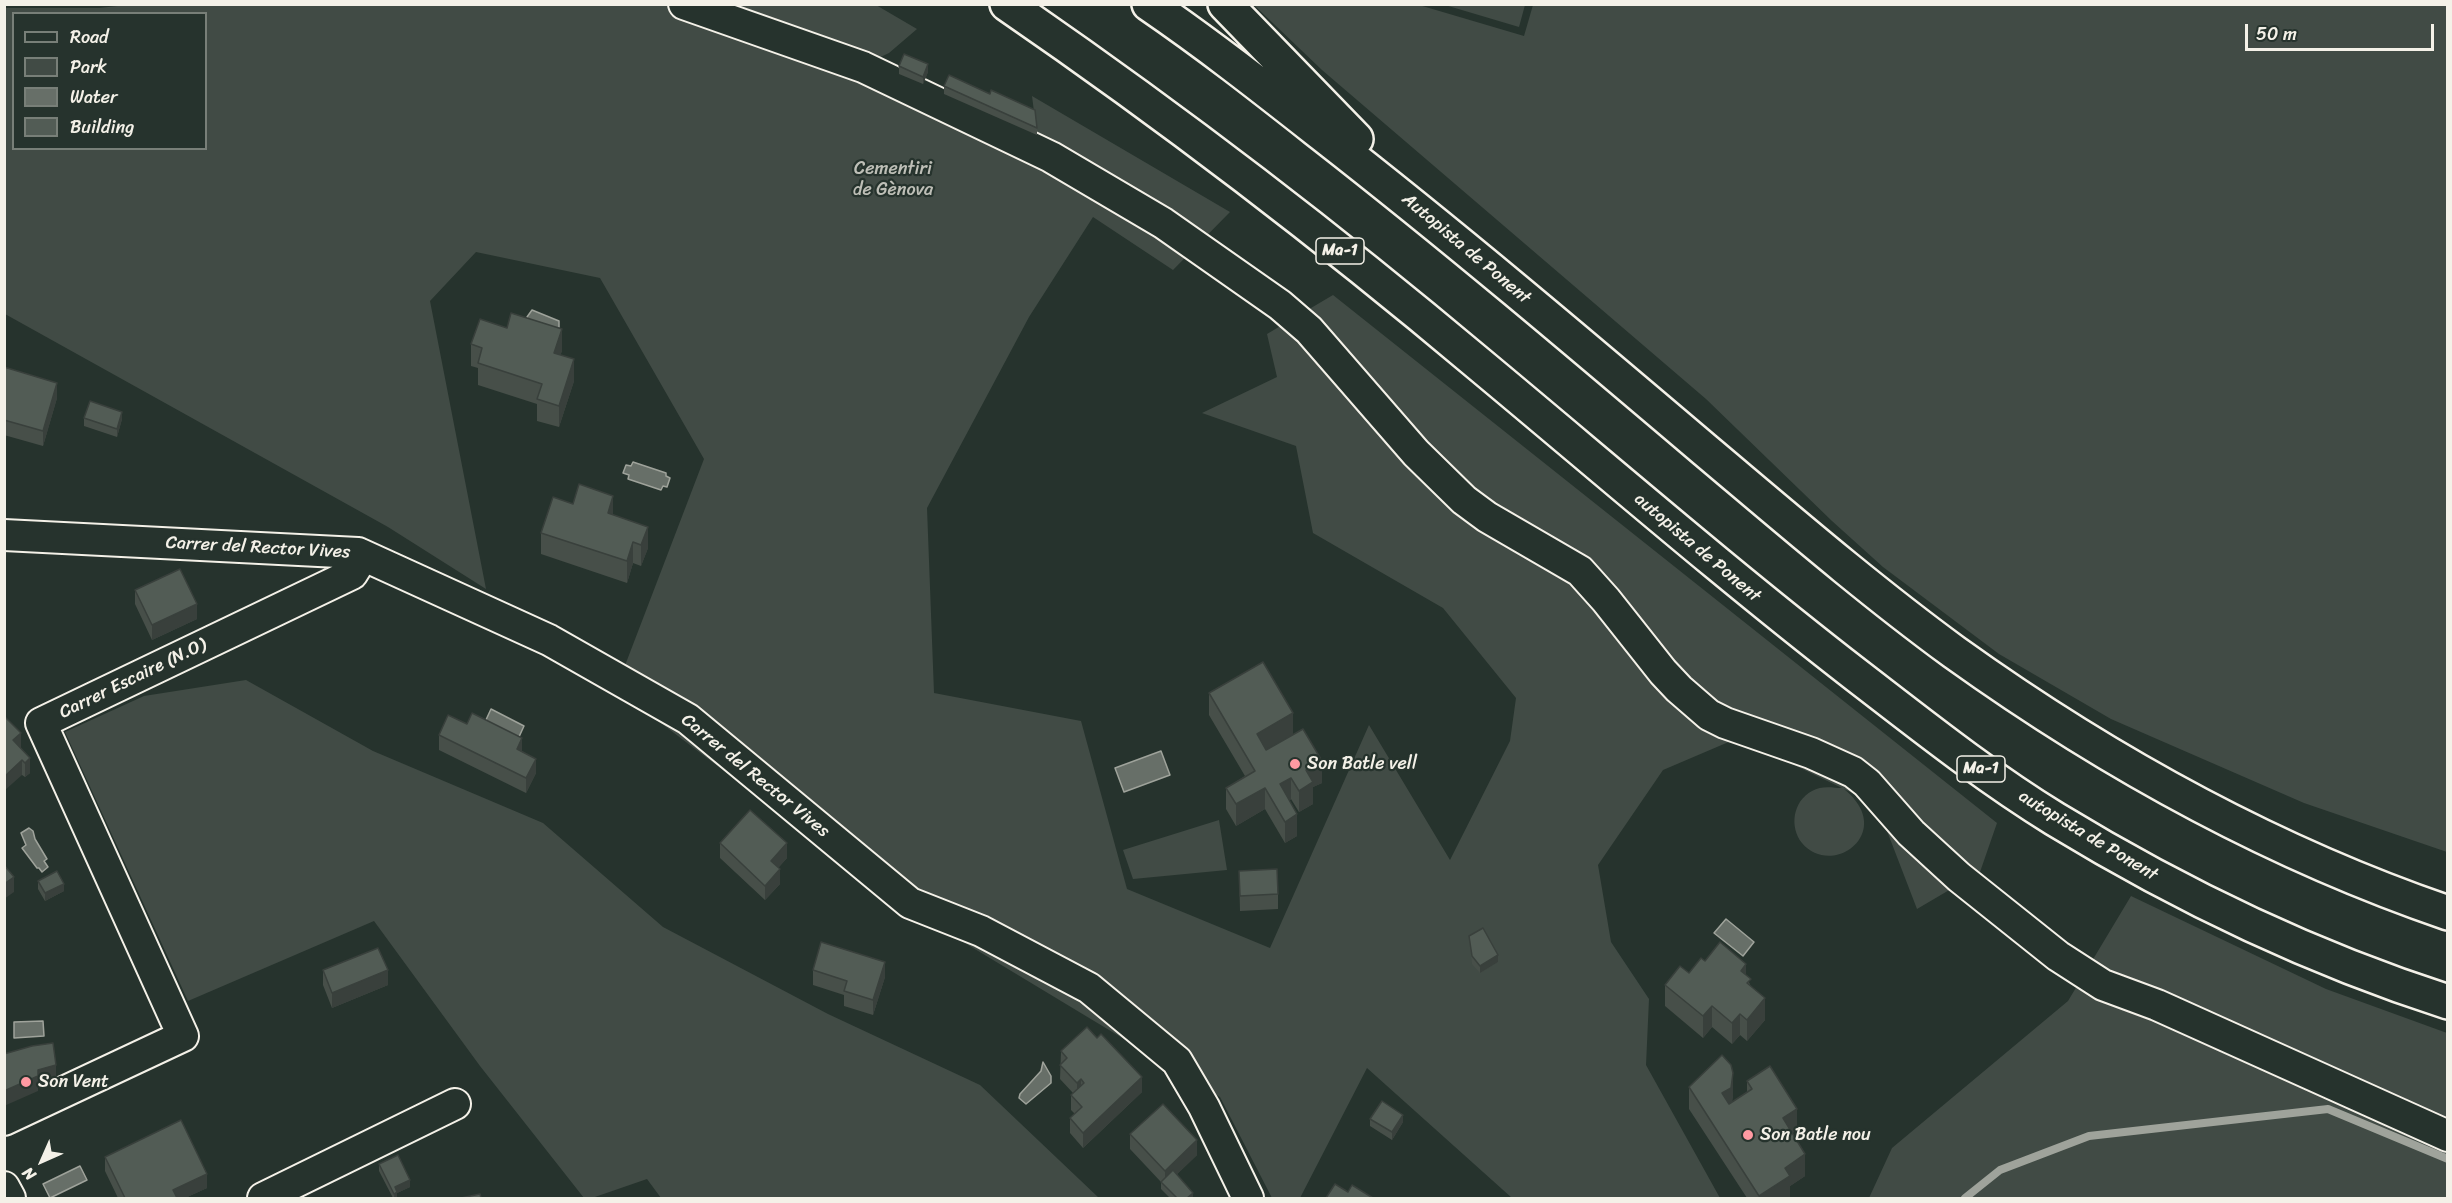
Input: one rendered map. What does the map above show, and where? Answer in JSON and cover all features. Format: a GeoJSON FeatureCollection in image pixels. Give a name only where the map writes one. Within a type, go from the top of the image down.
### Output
{"type":"FeatureCollection","features":[{"type":"Feature","properties":{"kind":"highway","name":"autopista de Ponent"},"geometry":{"type":"LineString","coordinates":[[1007,4],[1191,135],[1279,203],[1477,362],[1771,609],[1997,781],[2054,818],[2172,885],[2234,916],[2358,969],[2448,1002]]}},
{"type":"Feature","properties":{"kind":"highway","name":"Autopista de Ponent"},"geometry":{"type":"LineString","coordinates":[[1149,4],[1234,65],[1438,224],[1772,506],[1954,652],[2058,723],[2241,828],[2372,885],[2448,913]]}},
{"type":"Feature","properties":{"kind":"highway"},"geometry":{"type":"LineString","coordinates":[[1226,4],[1438,224]]}},
{"type":"Feature","properties":{"kind":"street"},"geometry":{"type":"LineString","coordinates":[[684,4],[862,67],[1051,157],[1163,223],[1280,305],[1309,330],[1416,453],[1464,500],[1487,517],[1580,571],[1663,672],[1709,715],[1725,723],[1811,753],[1853,772],[1868,783],[1911,832],[1959,877],[2058,956],[2103,985],[2157,1005],[2448,1136]]}},
{"type":"Feature","properties":{"kind":"street","name":"Carrer del Rector Vives"},"geometry":{"type":"LineString","coordinates":[[4,535],[358,553],[549,640],[688,719],[910,903],[981,931],[1089,988],[1177,1061],[1204,1107],[1248,1198]]}},
{"type":"Feature","properties":{"kind":"street","name":"Carrer Escaire (N.O)"},"geometry":{"type":"LineString","coordinates":[[4,1120],[183,1035],[41,723],[352,574],[357,566],[358,553]]}},
{"type":"Feature","properties":{"kind":"street"},"geometry":{"type":"LineString","coordinates":[[263,1198],[454,1104]]}},
{"type":"Feature","properties":{"kind":"street"},"geometry":{"type":"LineString","coordinates":[[4,1187],[10,1198]]}},
{"type":"Feature","properties":{"kind":"green space","name":"Cementiri de Gènova"},"geometry":{"type":"Polygon","coordinates":[[[136,4],[876,5],[917,29],[889,53],[851,71],[1037,135],[1032,96],[1230,212],[1173,270],[1093,217],[1029,317],[927,508],[934,693],[1081,721],[1127,889],[1270,948],[1369,725],[1450,860],[1510,741],[1516,698],[1443,608],[1313,533],[1296,446],[1202,413],[1277,377],[1267,334],[1333,295],[1997,823],[1980,872],[1917,909],[1877,805],[1844,789],[1859,805],[1864,821],[1862,834],[1854,846],[1842,853],[1829,856],[1815,853],[1802,843],[1795,830],[1795,815],[1801,801],[1812,791],[1824,787],[1842,788],[1738,738],[1663,770],[1598,865],[1611,942],[1649,999],[1646,1065],[1720,1198],[1512,1198],[1367,1068],[1300,1198],[1272,1198],[1220,1097],[897,902],[616,689],[704,459],[600,278],[476,252],[430,301],[486,589],[388,527],[5,314],[5,8],[99,8],[136,4]]]}},
{"type":"Feature","properties":{"kind":"green space"},"geometry":{"type":"Polygon","coordinates":[[[1254,5],[1419,5],[1524,36],[1533,5],[2447,5],[2447,852],[2304,803],[2111,719],[1999,654],[1883,567],[1706,399],[1322,70],[1254,5]]]}},
{"type":"Feature","properties":{"kind":"green space"},"geometry":{"type":"Polygon","coordinates":[[[1445,5],[1525,5],[1519,27],[1445,5]]]}},
{"type":"Feature","properties":{"kind":"green space"},"geometry":{"type":"Polygon","coordinates":[[[246,680],[373,751],[543,823],[663,927],[828,1014],[980,1085],[1099,1198],[661,1198],[647,1179],[592,1198],[584,1198],[480,1066],[374,921],[188,1001],[65,732],[144,696],[246,680]]]}},
{"type":"Feature","properties":{"kind":"green space"},"geometry":{"type":"Polygon","coordinates":[[[1219,820],[1227,870],[1133,879],[1123,850],[1219,820]]]}},
{"type":"Feature","properties":{"kind":"green space"},"geometry":{"type":"Polygon","coordinates":[[[2131,896],[2326,989],[2447,1033],[2447,1198],[1869,1198],[1892,1148],[2068,1001],[2131,896]]]}},
{"type":"Feature","properties":{"kind":"water"},"geometry":{"type":"Polygon","coordinates":[[[532,310],[559,321],[555,334],[526,324],[527,317],[532,310]]]}},
{"type":"Feature","properties":{"kind":"water"},"geometry":{"type":"Polygon","coordinates":[[[633,462],[666,473],[666,476],[670,478],[667,487],[663,486],[661,490],[628,479],[629,475],[623,473],[626,465],[631,466],[633,462]]]}},
{"type":"Feature","properties":{"kind":"water"},"geometry":{"type":"Polygon","coordinates":[[[491,709],[524,726],[518,739],[485,722],[491,709]]]}},
{"type":"Feature","properties":{"kind":"water"},"geometry":{"type":"Polygon","coordinates":[[[1161,751],[1170,775],[1124,792],[1115,768],[1161,751]]]}},
{"type":"Feature","properties":{"kind":"water"},"geometry":{"type":"Polygon","coordinates":[[[29,828],[33,831],[47,859],[44,861],[48,867],[42,872],[22,848],[26,845],[21,833],[29,828]]]}},
{"type":"Feature","properties":{"kind":"water"},"geometry":{"type":"Polygon","coordinates":[[[1726,919],[1754,942],[1743,956],[1714,933],[1726,919]]]}},
{"type":"Feature","properties":{"kind":"water"},"geometry":{"type":"Polygon","coordinates":[[[43,1021],[44,1036],[14,1038],[14,1022],[43,1021]]]}},
{"type":"Feature","properties":{"kind":"water"},"geometry":{"type":"Polygon","coordinates":[[[1043,1062],[1051,1076],[1051,1083],[1026,1104],[1019,1098],[1020,1094],[1041,1071],[1043,1062]]]}},
{"type":"Feature","properties":{"kind":"water"},"geometry":{"type":"Polygon","coordinates":[[[80,1166],[87,1180],[50,1198],[43,1184],[80,1166]]]}},
{"type":"Feature","properties":{"kind":"building"},"geometry":{"type":"Polygon","coordinates":[[[904,54],[928,64],[923,77],[899,66],[904,54]]]}},
{"type":"Feature","properties":{"kind":"building"},"geometry":{"type":"Polygon","coordinates":[[[949,75],[990,94],[991,90],[1035,110],[1037,128],[944,86],[949,75]]]}},
{"type":"Feature","properties":{"kind":"building"},"geometry":{"type":"Polygon","coordinates":[[[511,313],[562,329],[554,353],[574,359],[559,406],[537,399],[542,384],[478,363],[482,348],[471,344],[480,319],[507,328],[511,313]]]}},
{"type":"Feature","properties":{"kind":"building"},"geometry":{"type":"Polygon","coordinates":[[[4,367],[57,383],[43,431],[4,420],[4,367]]]}},
{"type":"Feature","properties":{"kind":"building"},"geometry":{"type":"Polygon","coordinates":[[[90,401],[122,412],[117,429],[84,418],[90,401]]]}},
{"type":"Feature","properties":{"kind":"building"},"geometry":{"type":"Polygon","coordinates":[[[579,484],[613,496],[608,513],[648,527],[641,545],[633,542],[627,561],[541,533],[553,497],[573,504],[579,484]]]}},
{"type":"Feature","properties":{"kind":"building"},"geometry":{"type":"Polygon","coordinates":[[[180,569],[197,604],[152,625],[135,590],[180,569]]]}},
{"type":"Feature","properties":{"kind":"building"},"geometry":{"type":"Polygon","coordinates":[[[1263,662],[1293,713],[1257,734],[1266,750],[1303,729],[1322,761],[1306,770],[1313,782],[1299,791],[1291,778],[1280,784],[1297,814],[1285,822],[1265,788],[1236,804],[1226,788],[1255,771],[1209,693],[1263,662]]]}},
{"type":"Feature","properties":{"kind":"building"},"geometry":{"type":"Polygon","coordinates":[[[472,713],[522,738],[517,749],[536,759],[526,778],[439,735],[448,715],[467,724],[472,713]]]}},
{"type":"Feature","properties":{"kind":"building"},"geometry":{"type":"Polygon","coordinates":[[[4,716],[21,733],[13,740],[30,758],[25,763],[22,760],[4,777],[4,716]]]}},
{"type":"Feature","properties":{"kind":"building"},"geometry":{"type":"Polygon","coordinates":[[[750,810],[787,843],[771,861],[780,869],[765,886],[720,843],[750,810]]]}},
{"type":"Feature","properties":{"kind":"building"},"geometry":{"type":"Polygon","coordinates":[[[4,865],[14,877],[4,884],[4,865]]]}},
{"type":"Feature","properties":{"kind":"building"},"geometry":{"type":"Polygon","coordinates":[[[1277,869],[1278,894],[1240,896],[1239,871],[1277,869]]]}},
{"type":"Feature","properties":{"kind":"building"},"geometry":{"type":"Polygon","coordinates":[[[57,871],[64,884],[45,893],[38,881],[57,871]]]}},
{"type":"Feature","properties":{"kind":"building"},"geometry":{"type":"Polygon","coordinates":[[[1483,928],[1498,955],[1480,966],[1472,956],[1469,936],[1483,928]]]}},
{"type":"Feature","properties":{"kind":"building"},"geometry":{"type":"Polygon","coordinates":[[[821,942],[885,962],[873,1000],[844,991],[847,981],[813,970],[821,942]]]}},
{"type":"Feature","properties":{"kind":"building"},"geometry":{"type":"Polygon","coordinates":[[[1720,942],[1746,964],[1741,971],[1751,979],[1747,983],[1765,998],[1747,1020],[1740,1014],[1732,1023],[1712,1006],[1703,1016],[1665,985],[1680,966],[1689,973],[1701,958],[1705,961],[1720,942]]]}},
{"type":"Feature","properties":{"kind":"building"},"geometry":{"type":"Polygon","coordinates":[[[378,948],[388,970],[332,993],[323,970],[378,948]]]}},
{"type":"Feature","properties":{"kind":"building"},"geometry":{"type":"Polygon","coordinates":[[[1087,1027],[1097,1038],[1101,1034],[1142,1077],[1083,1133],[1070,1118],[1082,1107],[1071,1095],[1084,1083],[1081,1079],[1077,1083],[1060,1065],[1067,1058],[1061,1051],[1087,1027]]]}},
{"type":"Feature","properties":{"kind":"building"},"geometry":{"type":"Polygon","coordinates":[[[53,1043],[56,1065],[38,1070],[38,1076],[4,1091],[4,1054],[53,1043]]]}},
{"type":"Feature","properties":{"kind":"building","name":"Son Batle nou"},"geometry":{"type":"Polygon","coordinates":[[[1722,1055],[1731,1065],[1733,1073],[1731,1088],[1722,1093],[1729,1104],[1752,1089],[1747,1081],[1770,1066],[1797,1109],[1783,1118],[1805,1154],[1785,1168],[1790,1176],[1759,1196],[1689,1087],[1722,1055]]]}},
{"type":"Feature","properties":{"kind":"building"},"geometry":{"type":"Polygon","coordinates":[[[1382,1101],[1403,1115],[1392,1132],[1370,1119],[1382,1101]]]}},
{"type":"Feature","properties":{"kind":"building"},"geometry":{"type":"Polygon","coordinates":[[[1163,1104],[1197,1140],[1165,1171],[1130,1134],[1163,1104]]]}},
{"type":"Feature","properties":{"kind":"building"},"geometry":{"type":"Polygon","coordinates":[[[181,1120],[207,1174],[173,1190],[177,1198],[125,1198],[105,1157],[181,1120]]]}},
{"type":"Feature","properties":{"kind":"building"},"geometry":{"type":"Polygon","coordinates":[[[398,1155],[410,1180],[395,1187],[397,1192],[394,1194],[379,1164],[398,1155]]]}},
{"type":"Feature","properties":{"kind":"building"},"geometry":{"type":"Polygon","coordinates":[[[1173,1170],[1193,1193],[1187,1198],[1177,1198],[1161,1182],[1173,1170]]]}},
{"type":"Feature","properties":{"kind":"building"},"geometry":{"type":"Polygon","coordinates":[[[1335,1184],[1348,1192],[1352,1185],[1373,1198],[1326,1198],[1335,1184]]]}},
{"type":"Feature","properties":{"kind":"building"},"geometry":{"type":"Polygon","coordinates":[[[480,1194],[481,1198],[461,1198],[480,1194]]]}},
{"type":"Feature","properties":{"kind":"waterway"},"geometry":{"type":"LineString","coordinates":[[1965,1198],[2000,1170],[2089,1136],[2328,1109],[2448,1159]]}},
{"type":"Feature","properties":{"kind":"place","name":"Son Batle vell"},"geometry":{"type":"Point","coordinates":[1295,764]}},
{"type":"Feature","properties":{"kind":"place","name":"Son Vent"},"geometry":{"type":"Point","coordinates":[26,1082]}},
{"type":"Feature","properties":{"kind":"place","name":"Son Batle nou"},"geometry":{"type":"Point","coordinates":[1748,1135]}}]}
